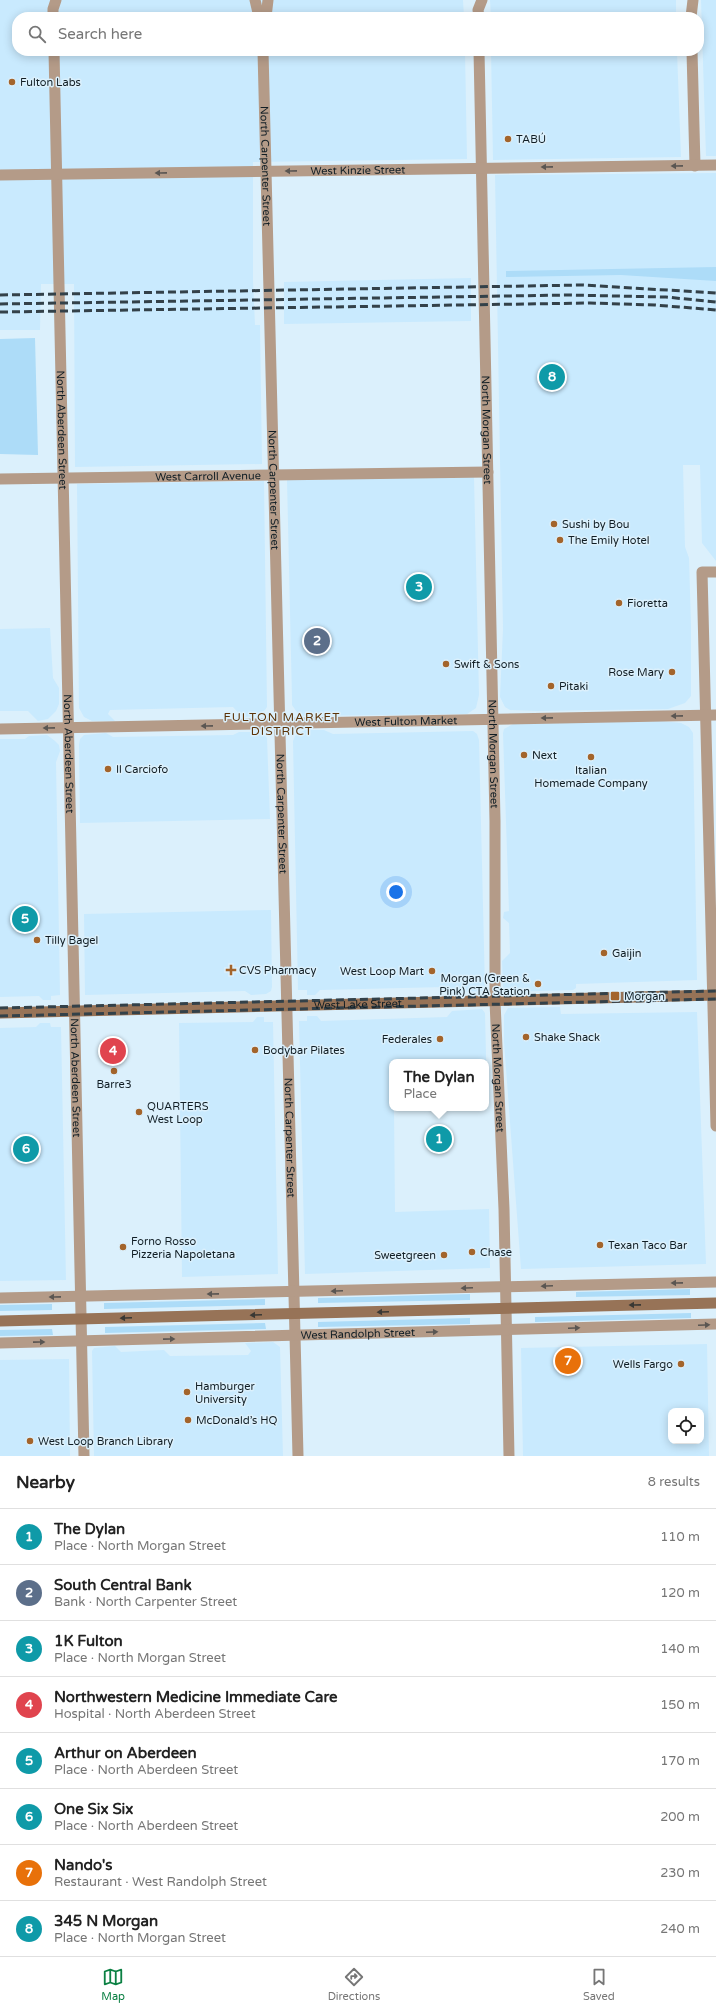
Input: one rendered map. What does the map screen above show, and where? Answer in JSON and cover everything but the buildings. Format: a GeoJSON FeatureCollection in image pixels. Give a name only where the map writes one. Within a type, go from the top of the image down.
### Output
{"type":"FeatureCollection","features":[{"type":"Feature","properties":{"kind":"main road","name":"West Lake Street"},"geometry":{"type":"LineString","coordinates":[[0,1013],[714,995]]}},
{"type":"Feature","properties":{"kind":"main road","name":"West Randolph Street"},"geometry":{"type":"LineString","coordinates":[[0,1321],[716,1303]]}},
{"type":"Feature","properties":{"kind":"street"},"geometry":{"type":"LineString","coordinates":[[256,0],[258,12]]}},
{"type":"Feature","properties":{"kind":"street"},"geometry":{"type":"LineString","coordinates":[[267,12],[268,0]]}},
{"type":"Feature","properties":{"kind":"street"},"geometry":{"type":"LineString","coordinates":[[685,0],[690,12]]}},
{"type":"Feature","properties":{"kind":"street"},"geometry":{"type":"LineString","coordinates":[[692,12],[693,0]]}},
{"type":"Feature","properties":{"kind":"street","name":"North Aberdeen Street"},"geometry":{"type":"LineString","coordinates":[[54,56],[84,1456]]}},
{"type":"Feature","properties":{"kind":"street","name":"North Carpenter Street"},"geometry":{"type":"LineString","coordinates":[[263,56],[298,1456]]}},
{"type":"Feature","properties":{"kind":"street","name":"North Morgan Street"},"geometry":{"type":"LineString","coordinates":[[479,56],[495,822],[494,1001],[506,1287],[509,1456]]}},
{"type":"Feature","properties":{"kind":"street"},"geometry":{"type":"LineString","coordinates":[[692,56],[695,166]]}},
{"type":"Feature","properties":{"kind":"street","name":"West Kinzie Street"},"geometry":{"type":"LineString","coordinates":[[0,175],[716,165]]}},
{"type":"Feature","properties":{"kind":"street","name":"West Carroll Avenue"},"geometry":{"type":"LineString","coordinates":[[0,479],[488,472]]}},
{"type":"Feature","properties":{"kind":"street"},"geometry":{"type":"LineString","coordinates":[[716,572],[702,572],[711,715],[716,1126]]}},
{"type":"Feature","properties":{"kind":"street","name":"West Fulton Market"},"geometry":{"type":"LineString","coordinates":[[0,729],[711,715]]}},
{"type":"Feature","properties":{"kind":"street"},"geometry":{"type":"LineString","coordinates":[[0,1298],[716,1282]]}},
{"type":"Feature","properties":{"kind":"street","name":"West Randolph Street"},"geometry":{"type":"LineString","coordinates":[[0,1343],[716,1324]]}},
{"type":"Feature","properties":{"kind":"shaded area"},"geometry":{"type":"Polygon","coordinates":[[[0,0],[463,0],[464,12],[12,12],[12,56],[465,56],[467,159],[253,162],[253,281],[255,325],[260,325],[262,464],[75,467],[74,284],[41,284],[40,330],[0,330],[0,0]]]}},
{"type":"Feature","properties":{"kind":"shaded area"},"geometry":{"type":"Polygon","coordinates":[[[490,0],[676,0],[676,12],[491,12],[490,0]]]}},
{"type":"Feature","properties":{"kind":"shaded area"},"geometry":{"type":"Polygon","coordinates":[[[701,0],[716,0],[716,156],[706,156],[703,56],[704,56],[704,12],[701,12],[701,0]]]}},
{"type":"Feature","properties":{"kind":"shaded area"},"geometry":{"type":"Polygon","coordinates":[[[491,56],[677,56],[681,157],[493,160],[491,56]]]}},
{"type":"Feature","properties":{"kind":"shaded area"},"geometry":{"type":"Polygon","coordinates":[[[716,173],[716,561],[702,543],[700,465],[683,465],[685,547],[689,558],[691,696],[685,703],[668,709],[510,710],[505,707],[500,697],[503,629],[495,175],[716,173]]]}},
{"type":"Feature","properties":{"kind":"shaded area"},"geometry":{"type":"Polygon","coordinates":[[[716,267],[716,281],[621,275],[506,277],[506,271],[716,267]]]}},
{"type":"Feature","properties":{"kind":"shaded area"},"geometry":{"type":"Polygon","coordinates":[[[471,278],[471,321],[284,324],[284,282],[471,278]]]}},
{"type":"Feature","properties":{"kind":"shaded area"},"geometry":{"type":"Polygon","coordinates":[[[35,338],[38,455],[0,454],[0,339],[35,338]]]}},
{"type":"Feature","properties":{"kind":"shaded area"},"geometry":{"type":"Polygon","coordinates":[[[474,477],[479,695],[476,708],[467,714],[299,715],[292,705],[287,480],[474,477]]]}},
{"type":"Feature","properties":{"kind":"shaded area"},"geometry":{"type":"Polygon","coordinates":[[[264,481],[267,707],[265,710],[255,716],[242,717],[233,707],[110,710],[108,714],[115,721],[92,721],[84,717],[79,708],[77,484],[264,481]]]}},
{"type":"Feature","properties":{"kind":"shaded area"},"geometry":{"type":"Polygon","coordinates":[[[50,628],[53,678],[59,688],[59,704],[56,711],[48,719],[38,721],[28,711],[0,711],[0,629],[50,628]]]}},
{"type":"Feature","properties":{"kind":"shaded area"},"geometry":{"type":"Polygon","coordinates":[[[662,721],[681,723],[689,727],[693,733],[697,980],[576,984],[576,988],[573,990],[508,992],[504,990],[502,961],[510,953],[509,923],[503,918],[504,912],[509,911],[504,729],[513,724],[662,721]]]}},
{"type":"Feature","properties":{"kind":"shaded area"},"geometry":{"type":"Polygon","coordinates":[[[305,730],[324,730],[333,734],[473,731],[477,734],[479,740],[484,991],[453,992],[445,987],[320,990],[315,995],[307,995],[307,990],[298,990],[293,741],[295,736],[305,730]]]}},
{"type":"Feature","properties":{"kind":"shaded area"},"geometry":{"type":"Polygon","coordinates":[[[239,732],[261,732],[267,738],[270,819],[80,823],[79,745],[80,739],[84,735],[106,733],[113,737],[233,735],[239,732]]]}},
{"type":"Feature","properties":{"kind":"shaded area"},"geometry":{"type":"Polygon","coordinates":[[[47,735],[59,745],[60,751],[56,762],[60,995],[51,996],[51,1000],[43,1000],[39,996],[0,997],[0,739],[25,739],[29,736],[47,735]]]}},
{"type":"Feature","properties":{"kind":"shaded area"},"geometry":{"type":"Polygon","coordinates":[[[271,910],[272,987],[271,991],[266,994],[251,995],[245,991],[85,995],[84,914],[271,910]]]}},
{"type":"Feature","properties":{"kind":"shaded area"},"geometry":{"type":"Polygon","coordinates":[[[560,1007],[561,1014],[697,1012],[706,1264],[521,1269],[504,1042],[504,1015],[508,1008],[560,1007]]]}},
{"type":"Feature","properties":{"kind":"shaded area"},"geometry":{"type":"Polygon","coordinates":[[[482,1009],[485,1013],[486,1059],[389,1059],[389,1111],[394,1111],[395,1212],[489,1209],[490,1268],[305,1274],[299,1021],[307,1021],[307,1016],[317,1016],[321,1021],[447,1017],[452,1011],[482,1009]]]}},
{"type":"Feature","properties":{"kind":"shaded area"},"geometry":{"type":"Polygon","coordinates":[[[257,1017],[264,1017],[264,1022],[273,1022],[278,1274],[182,1277],[179,1023],[253,1022],[257,1017]]]}},
{"type":"Feature","properties":{"kind":"shaded area"},"geometry":{"type":"Polygon","coordinates":[[[40,1023],[50,1023],[51,1027],[61,1027],[66,1280],[0,1281],[0,1028],[36,1027],[40,1023]]]}},
{"type":"Feature","properties":{"kind":"shaded area"},"geometry":{"type":"Polygon","coordinates":[[[690,1289],[690,1295],[576,1297],[576,1292],[690,1289]]]}},
{"type":"Feature","properties":{"kind":"shaded area"},"geometry":{"type":"Polygon","coordinates":[[[470,1294],[470,1300],[318,1303],[318,1298],[470,1294]]]}},
{"type":"Feature","properties":{"kind":"shaded area"},"geometry":{"type":"Polygon","coordinates":[[[265,1299],[265,1305],[104,1309],[104,1303],[265,1299]]]}},
{"type":"Feature","properties":{"kind":"shaded area"},"geometry":{"type":"Polygon","coordinates":[[[52,1304],[52,1310],[0,1311],[0,1305],[52,1304]]]}},
{"type":"Feature","properties":{"kind":"shaded area"},"geometry":{"type":"Polygon","coordinates":[[[691,1313],[691,1318],[535,1322],[535,1317],[691,1313]]]}},
{"type":"Feature","properties":{"kind":"shaded area"},"geometry":{"type":"Polygon","coordinates":[[[470,1318],[470,1324],[318,1327],[318,1322],[470,1318]]]}},
{"type":"Feature","properties":{"kind":"shaded area"},"geometry":{"type":"Polygon","coordinates":[[[265,1323],[266,1329],[105,1333],[105,1327],[265,1323]]]}},
{"type":"Feature","properties":{"kind":"shaded area"},"geometry":{"type":"Polygon","coordinates":[[[52,1329],[53,1335],[0,1336],[0,1330],[52,1329]]]}},
{"type":"Feature","properties":{"kind":"shaded area","name":"McDonald’s HQ"},"geometry":{"type":"Polygon","coordinates":[[[273,1342],[280,1347],[283,1456],[94,1456],[92,1351],[94,1348],[115,1346],[121,1352],[164,1350],[170,1356],[248,1355],[251,1351],[245,1343],[273,1342]]]}},
{"type":"Feature","properties":{"kind":"shaded area"},"geometry":{"type":"Polygon","coordinates":[[[707,1344],[709,1456],[523,1456],[521,1348],[707,1344]]]}},
{"type":"Feature","properties":{"kind":"shaded area"},"geometry":{"type":"Polygon","coordinates":[[[69,1359],[70,1456],[0,1456],[0,1360],[69,1359]]]}},
{"type":"Feature","properties":{"kind":"railway"},"geometry":{"type":"LineString","coordinates":[[0,295],[582,285],[716,293]]}},
{"type":"Feature","properties":{"kind":"railway"},"geometry":{"type":"LineString","coordinates":[[0,304],[568,295],[666,297],[716,302]]}},
{"type":"Feature","properties":{"kind":"railway"},"geometry":{"type":"LineString","coordinates":[[0,312],[590,303],[655,305],[716,310]]}},
{"type":"Feature","properties":{"kind":"railway"},"geometry":{"type":"LineString","coordinates":[[0,1008],[716,991]]}},
{"type":"Feature","properties":{"kind":"railway"},"geometry":{"type":"LineString","coordinates":[[0,1016],[716,999]]}},
{"type":"Feature","properties":{"kind":"place","name":"Fulton Labs"},"geometry":{"type":"Point","coordinates":[12,82]}},
{"type":"Feature","properties":{"kind":"place","name":"TABÚ"},"geometry":{"type":"Point","coordinates":[508,139]}},
{"type":"Feature","properties":{"kind":"place","name":"345 N Morgan"},"geometry":{"type":"Point","coordinates":[552,377]}},
{"type":"Feature","properties":{"kind":"place","name":"Sushi by Bou"},"geometry":{"type":"Point","coordinates":[554,524]}},
{"type":"Feature","properties":{"kind":"place","name":"The Emily Hotel"},"geometry":{"type":"Point","coordinates":[560,540]}},
{"type":"Feature","properties":{"kind":"place","name":"1K Fulton"},"geometry":{"type":"Point","coordinates":[419,587]}},
{"type":"Feature","properties":{"kind":"place","name":"Fioretta"},"geometry":{"type":"Point","coordinates":[619,603]}},
{"type":"Feature","properties":{"kind":"place","name":"South Central Bank"},"geometry":{"type":"Point","coordinates":[317,641]}},
{"type":"Feature","properties":{"kind":"place","name":"Swift & Sons"},"geometry":{"type":"Point","coordinates":[446,664]}},
{"type":"Feature","properties":{"kind":"place","name":"Rose Mary"},"geometry":{"type":"Point","coordinates":[672,672]}},
{"type":"Feature","properties":{"kind":"place","name":"Pitaki"},"geometry":{"type":"Point","coordinates":[551,686]}},
{"type":"Feature","properties":{"kind":"place","name":"Next"},"geometry":{"type":"Point","coordinates":[524,755]}},
{"type":"Feature","properties":{"kind":"place","name":"Italian Homemade Company"},"geometry":{"type":"Point","coordinates":[591,757]}},
{"type":"Feature","properties":{"kind":"place","name":"Il Carciofo"},"geometry":{"type":"Point","coordinates":[108,769]}},
{"type":"Feature","properties":{"kind":"place","name":"Arthur on Aberdeen"},"geometry":{"type":"Point","coordinates":[25,919]}},
{"type":"Feature","properties":{"kind":"place","name":"Tilly Bagel"},"geometry":{"type":"Point","coordinates":[37,940]}},
{"type":"Feature","properties":{"kind":"place","name":"Gaijin"},"geometry":{"type":"Point","coordinates":[604,953]}},
{"type":"Feature","properties":{"kind":"place","name":"CVS Pharmacy"},"geometry":{"type":"Point","coordinates":[231,970]}},
{"type":"Feature","properties":{"kind":"place","name":"West Loop Mart"},"geometry":{"type":"Point","coordinates":[432,971]}},
{"type":"Feature","properties":{"kind":"place","name":"Morgan (Green & Pink) CTA Station"},"geometry":{"type":"Point","coordinates":[538,984]}},
{"type":"Feature","properties":{"kind":"place","name":"Morgan"},"geometry":{"type":"Point","coordinates":[615,996]}},
{"type":"Feature","properties":{"kind":"place","name":"Shake Shack"},"geometry":{"type":"Point","coordinates":[526,1037]}},
{"type":"Feature","properties":{"kind":"place","name":"Federales"},"geometry":{"type":"Point","coordinates":[440,1039]}},
{"type":"Feature","properties":{"kind":"place","name":"Bodybar Pilates"},"geometry":{"type":"Point","coordinates":[255,1050]}},
{"type":"Feature","properties":{"kind":"place","name":"Northwestern Medicine Immediate Care"},"geometry":{"type":"Point","coordinates":[113,1051]}},
{"type":"Feature","properties":{"kind":"place","name":"Barre3"},"geometry":{"type":"Point","coordinates":[114,1071]}},
{"type":"Feature","properties":{"kind":"place","name":"QUARTERS West Loop"},"geometry":{"type":"Point","coordinates":[139,1112]}},
{"type":"Feature","properties":{"kind":"place","name":"The Dylan"},"geometry":{"type":"Point","coordinates":[439,1139]}},
{"type":"Feature","properties":{"kind":"place","name":"One Six Six"},"geometry":{"type":"Point","coordinates":[26,1149]}},
{"type":"Feature","properties":{"kind":"place","name":"Texan Taco Bar"},"geometry":{"type":"Point","coordinates":[600,1245]}},
{"type":"Feature","properties":{"kind":"place","name":"Forno Rosso Pizzeria Napoletana"},"geometry":{"type":"Point","coordinates":[123,1247]}},
{"type":"Feature","properties":{"kind":"place","name":"Chase"},"geometry":{"type":"Point","coordinates":[472,1252]}},
{"type":"Feature","properties":{"kind":"place","name":"Sweetgreen"},"geometry":{"type":"Point","coordinates":[444,1255]}},
{"type":"Feature","properties":{"kind":"place","name":"Nando's"},"geometry":{"type":"Point","coordinates":[568,1361]}},
{"type":"Feature","properties":{"kind":"place","name":"Wells Fargo"},"geometry":{"type":"Point","coordinates":[681,1364]}},
{"type":"Feature","properties":{"kind":"place","name":"Hamburger University"},"geometry":{"type":"Point","coordinates":[187,1392]}},
{"type":"Feature","properties":{"kind":"place","name":"McDonald’s HQ"},"geometry":{"type":"Point","coordinates":[188,1420]}},
{"type":"Feature","properties":{"kind":"place","name":"West Loop Branch Library"},"geometry":{"type":"Point","coordinates":[30,1441]}},
{"type":"Feature","properties":{"kind":"district","name":"FULTON MARKET DISTRICT"},"geometry":{"type":"Point","coordinates":[282,724]}}]}
